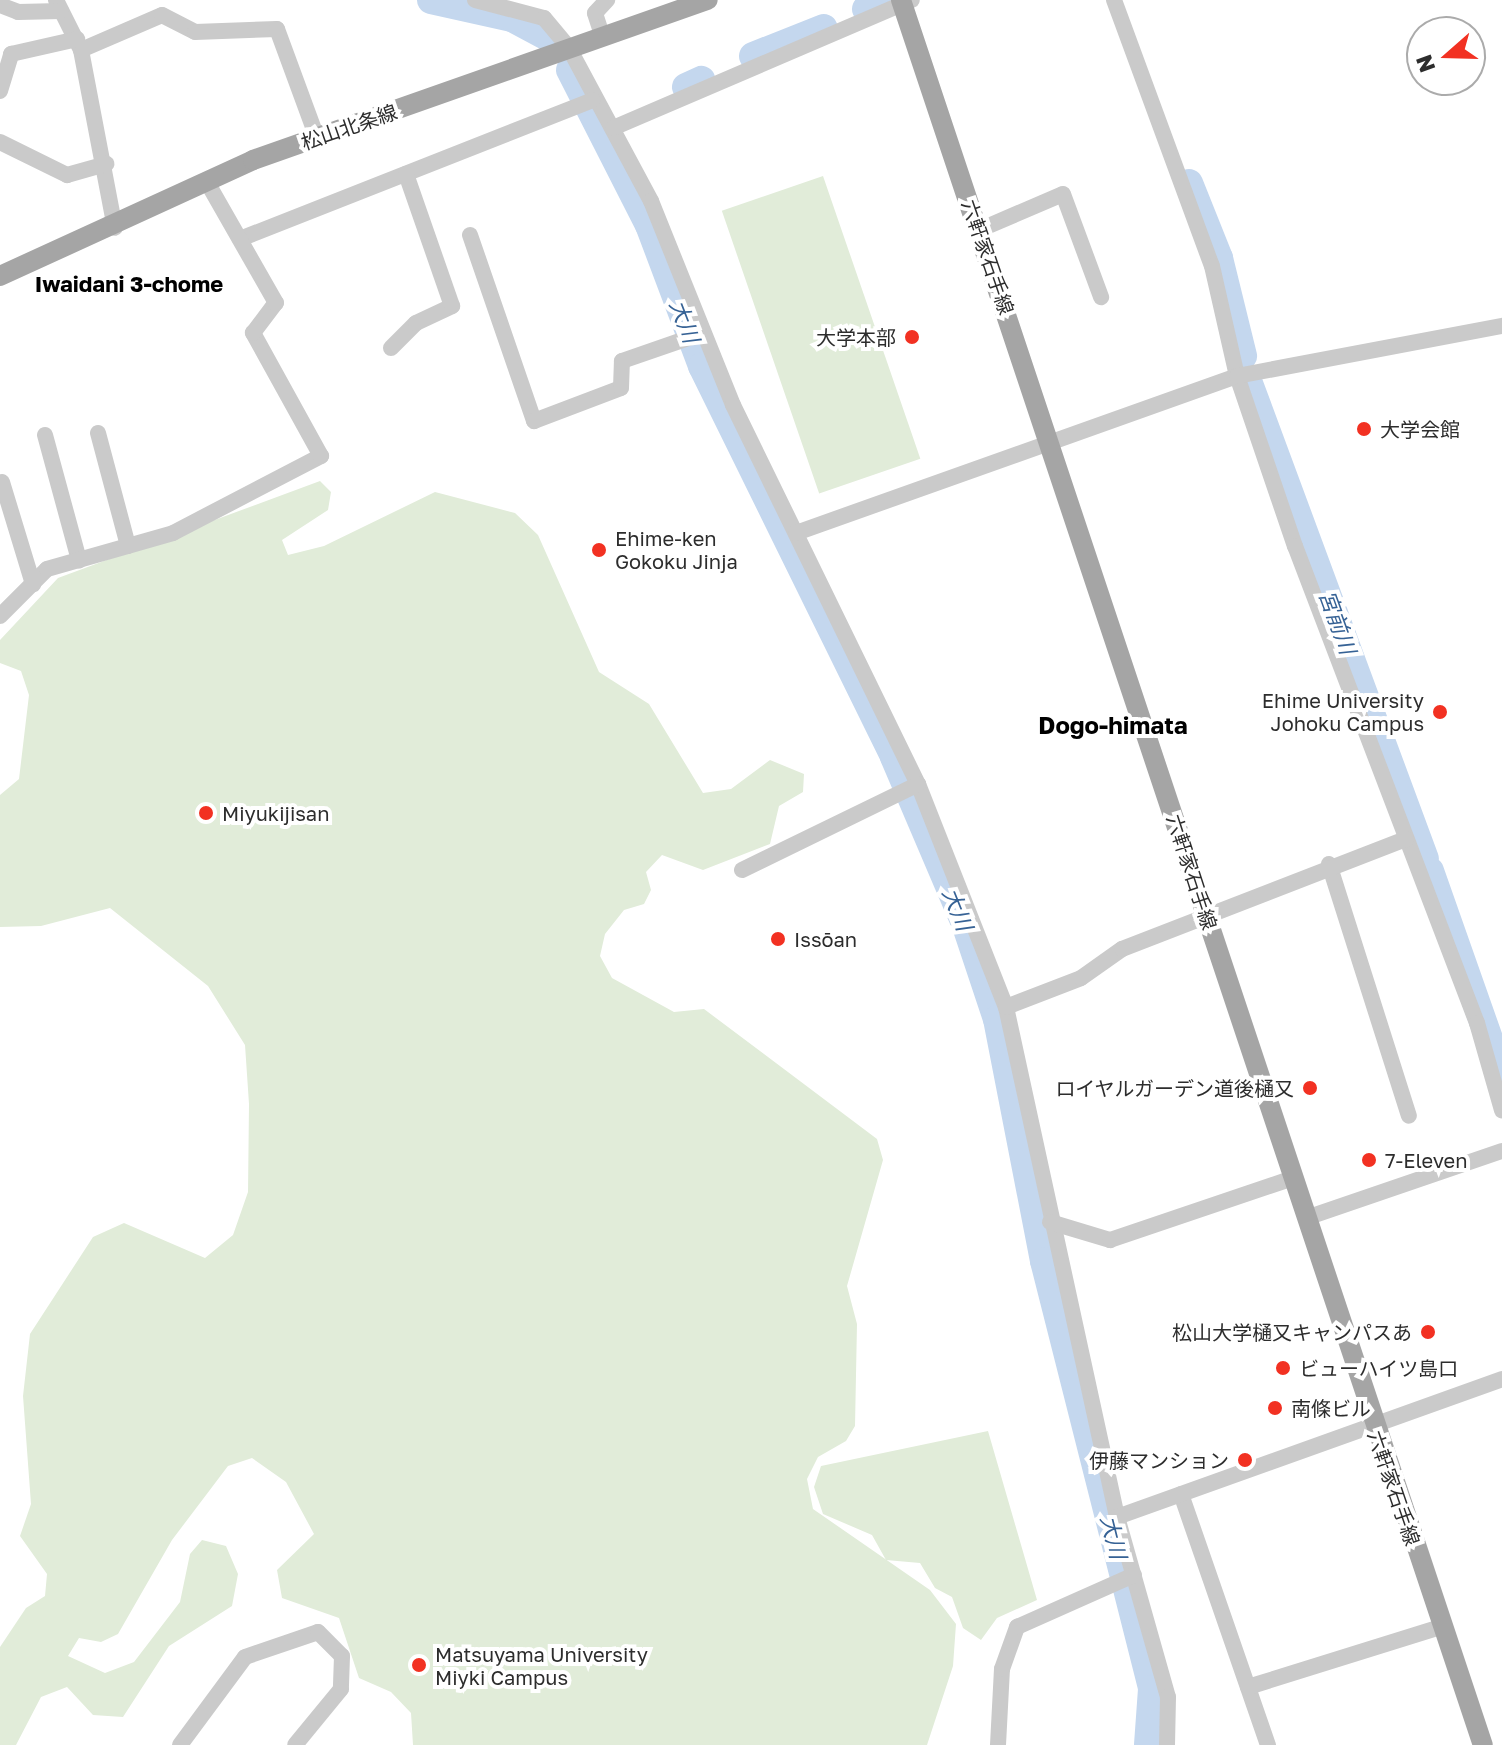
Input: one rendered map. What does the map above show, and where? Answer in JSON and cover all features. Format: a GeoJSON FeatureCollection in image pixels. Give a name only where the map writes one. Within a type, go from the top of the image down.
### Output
{"type":"FeatureCollection","features":[{"type":"Feature","properties":{"kind":"main road","name":"松山北条線"},"geometry":{"type":"LineString","coordinates":[[0,276],[115,228],[207,182],[317,138],[708,0]]}},
{"type":"Feature","properties":{"kind":"main road","name":"六軒家石手線"},"geometry":{"type":"LineString","coordinates":[[905,2],[1373,1426],[1483,1745]]}},
{"type":"Feature","properties":{"kind":"street"},"geometry":{"type":"LineString","coordinates":[[475,0],[544,18]]}},
{"type":"Feature","properties":{"kind":"street"},"geometry":{"type":"LineString","coordinates":[[539,0],[544,18],[569,48],[589,102],[613,128],[664,230],[702,333],[796,533],[1006,1007],[1050,1222],[1117,1517],[1168,1697],[1167,1745]]}},
{"type":"Feature","properties":{"kind":"street"},"geometry":{"type":"LineString","coordinates":[[603,38],[595,13],[607,0]]}},
{"type":"Feature","properties":{"kind":"street"},"geometry":{"type":"LineString","coordinates":[[1114,0],[1212,266],[1244,375],[1502,1110]]}},
{"type":"Feature","properties":{"kind":"street"},"geometry":{"type":"LineString","coordinates":[[613,128],[905,2]]}},
{"type":"Feature","properties":{"kind":"street"},"geometry":{"type":"LineString","coordinates":[[0,5],[18,12],[59,6],[79,45],[106,164],[115,228]]}},
{"type":"Feature","properties":{"kind":"street"},"geometry":{"type":"LineString","coordinates":[[0,91],[11,54],[79,45],[162,15],[195,32],[277,29],[317,138]]}},
{"type":"Feature","properties":{"kind":"street"},"geometry":{"type":"LineString","coordinates":[[240,239],[589,102]]}},
{"type":"Feature","properties":{"kind":"street"},"geometry":{"type":"LineString","coordinates":[[0,142],[67,175],[106,164]]}},
{"type":"Feature","properties":{"kind":"street"},"geometry":{"type":"LineString","coordinates":[[391,348],[416,323],[452,306],[406,174]]}},
{"type":"Feature","properties":{"kind":"street"},"geometry":{"type":"LineString","coordinates":[[0,616],[47,569],[173,533],[321,456],[253,333],[276,303],[207,182]]}},
{"type":"Feature","properties":{"kind":"street"},"geometry":{"type":"LineString","coordinates":[[979,230],[1063,194],[1101,297]]}},
{"type":"Feature","properties":{"kind":"street"},"geometry":{"type":"LineString","coordinates":[[470,235],[534,421],[621,388],[622,361],[702,333]]}},
{"type":"Feature","properties":{"kind":"street"},"geometry":{"type":"LineString","coordinates":[[796,533],[1244,375],[1502,326]]}},
{"type":"Feature","properties":{"kind":"street"},"geometry":{"type":"LineString","coordinates":[[98,433],[128,546]]}},
{"type":"Feature","properties":{"kind":"street"},"geometry":{"type":"LineString","coordinates":[[45,435],[79,560]]}},
{"type":"Feature","properties":{"kind":"street"},"geometry":{"type":"LineString","coordinates":[[2,482],[33,584]]}},
{"type":"Feature","properties":{"kind":"street"},"geometry":{"type":"LineString","coordinates":[[0,599],[19,597]]}},
{"type":"Feature","properties":{"kind":"street"},"geometry":{"type":"LineString","coordinates":[[742,870],[909,788]]}},
{"type":"Feature","properties":{"kind":"street"},"geometry":{"type":"LineString","coordinates":[[1006,1007],[1081,978],[1122,949],[1208,920],[1329,864],[1406,839]]}},
{"type":"Feature","properties":{"kind":"street"},"geometry":{"type":"LineString","coordinates":[[1329,864],[1409,1116]]}},
{"type":"Feature","properties":{"kind":"street"},"geometry":{"type":"LineString","coordinates":[[1306,1218],[1502,1151]]}},
{"type":"Feature","properties":{"kind":"street"},"geometry":{"type":"LineString","coordinates":[[1050,1222],[1110,1240],[1293,1178]]}},
{"type":"Feature","properties":{"kind":"street"},"geometry":{"type":"LineString","coordinates":[[1117,1517],[1502,1379]]}},
{"type":"Feature","properties":{"kind":"street"},"geometry":{"type":"LineString","coordinates":[[1181,1494],[1268,1745]]}},
{"type":"Feature","properties":{"kind":"street"},"geometry":{"type":"LineString","coordinates":[[998,1745],[1002,1669],[1017,1627],[1112,1582],[1132,1576]]}},
{"type":"Feature","properties":{"kind":"street"},"geometry":{"type":"LineString","coordinates":[[1248,1687],[1441,1627]]}},
{"type":"Feature","properties":{"kind":"street"},"geometry":{"type":"LineString","coordinates":[[180,1745],[245,1657],[318,1632],[342,1656],[341,1689],[295,1745]]}},
{"type":"Feature","properties":{"kind":"green space"},"geometry":{"type":"Polygon","coordinates":[[[823,176],[920,459],[819,494],[722,211],[823,176]]]}},
{"type":"Feature","properties":{"kind":"green space"},"geometry":{"type":"Polygon","coordinates":[[[320,481],[331,492],[328,510],[282,540],[288,555],[324,546],[435,492],[515,513],[538,535],[599,672],[649,704],[703,793],[731,789],[770,760],[804,774],[803,792],[779,806],[770,844],[703,870],[662,855],[646,872],[651,890],[644,904],[624,910],[605,934],[600,956],[612,978],[674,1012],[704,1009],[877,1139],[883,1160],[847,1286],[857,1324],[855,1426],[846,1441],[818,1457],[807,1479],[813,1509],[930,1590],[956,1624],[953,1666],[927,1745],[413,1745],[411,1713],[391,1692],[359,1678],[339,1618],[282,1598],[277,1570],[314,1534],[286,1482],[252,1458],[228,1466],[172,1540],[118,1634],[101,1642],[79,1638],[68,1656],[105,1673],[134,1662],[180,1602],[190,1554],[202,1540],[226,1546],[238,1574],[232,1606],[169,1646],[123,1717],[93,1715],[67,1687],[41,1697],[16,1745],[0,1745],[0,1647],[26,1608],[45,1596],[47,1574],[20,1536],[31,1504],[23,1396],[30,1334],[93,1237],[124,1223],[205,1258],[233,1235],[248,1192],[249,1104],[245,1045],[208,986],[110,908],[41,926],[0,927],[0,795],[19,779],[29,695],[21,671],[0,663],[0,640],[58,578],[320,481]]]}},
{"type":"Feature","properties":{"kind":"green space"},"geometry":{"type":"Polygon","coordinates":[[[988,1431],[1037,1600],[997,1618],[981,1640],[963,1628],[952,1597],[935,1588],[920,1563],[886,1560],[872,1535],[823,1514],[814,1487],[821,1466],[988,1431]]]}},
{"type":"Feature","properties":{"kind":"waterway"},"geometry":{"type":"LineString","coordinates":[[431,0],[512,18],[553,40]]}},
{"type":"Feature","properties":{"kind":"waterway","name":"大川"},"geometry":{"type":"LineString","coordinates":[[866,9],[887,0]]}},
{"type":"Feature","properties":{"kind":"waterway","name":"大川"},"geometry":{"type":"LineString","coordinates":[[753,56],[824,28]]}},
{"type":"Feature","properties":{"kind":"waterway","name":"大川"},"geometry":{"type":"LineString","coordinates":[[570,70],[649,225],[702,366],[894,757],[966,926],[997,1019],[1044,1261],[1152,1689],[1148,1745]]}},
{"type":"Feature","properties":{"kind":"waterway","name":"大川"},"geometry":{"type":"LineString","coordinates":[[686,87],[701,80]]}},
{"type":"Feature","properties":{"kind":"waterway","name":"宮前川"},"geometry":{"type":"LineString","coordinates":[[1189,183],[1219,258],[1243,356]]}},
{"type":"Feature","properties":{"kind":"waterway","name":"宮前川"},"geometry":{"type":"LineString","coordinates":[[1250,386],[1425,859]]}},
{"type":"Feature","properties":{"kind":"waterway","name":"宮前川"},"geometry":{"type":"LineString","coordinates":[[1430,871],[1502,1076]]}},
{"type":"Feature","properties":{"kind":"place","name":"大学本部"},"geometry":{"type":"Point","coordinates":[912,337]}},
{"type":"Feature","properties":{"kind":"place","name":"大学会館"},"geometry":{"type":"Point","coordinates":[1364,429]}},
{"type":"Feature","properties":{"kind":"place","name":"Ehime-ken Gokoku Jinja"},"geometry":{"type":"Point","coordinates":[599,550]}},
{"type":"Feature","properties":{"kind":"place","name":"Ehime University Johoku Campus"},"geometry":{"type":"Point","coordinates":[1440,712]}},
{"type":"Feature","properties":{"kind":"place","name":"Miyukijisan"},"geometry":{"type":"Point","coordinates":[206,813]}},
{"type":"Feature","properties":{"kind":"place","name":"Issōan"},"geometry":{"type":"Point","coordinates":[778,939]}},
{"type":"Feature","properties":{"kind":"place","name":"ロイヤルガーデン道後樋又"},"geometry":{"type":"Point","coordinates":[1310,1088]}},
{"type":"Feature","properties":{"kind":"place","name":"7-Eleven"},"geometry":{"type":"Point","coordinates":[1369,1160]}},
{"type":"Feature","properties":{"kind":"place","name":"松山大学樋又キャンパスあ"},"geometry":{"type":"Point","coordinates":[1428,1332]}},
{"type":"Feature","properties":{"kind":"place","name":"ビューハイツ島口"},"geometry":{"type":"Point","coordinates":[1283,1368]}},
{"type":"Feature","properties":{"kind":"place","name":"南條ビル"},"geometry":{"type":"Point","coordinates":[1275,1408]}},
{"type":"Feature","properties":{"kind":"place","name":"伊藤マンション"},"geometry":{"type":"Point","coordinates":[1245,1460]}},
{"type":"Feature","properties":{"kind":"place","name":"Matsuyama University Miyki Campus"},"geometry":{"type":"Point","coordinates":[419,1665]}},
{"type":"Feature","properties":{"kind":"district","name":"Iwaidani 3-chome"},"geometry":{"type":"Point","coordinates":[129,284]}},
{"type":"Feature","properties":{"kind":"district","name":"Dogo-himata"},"geometry":{"type":"Point","coordinates":[1113,725]}}]}
